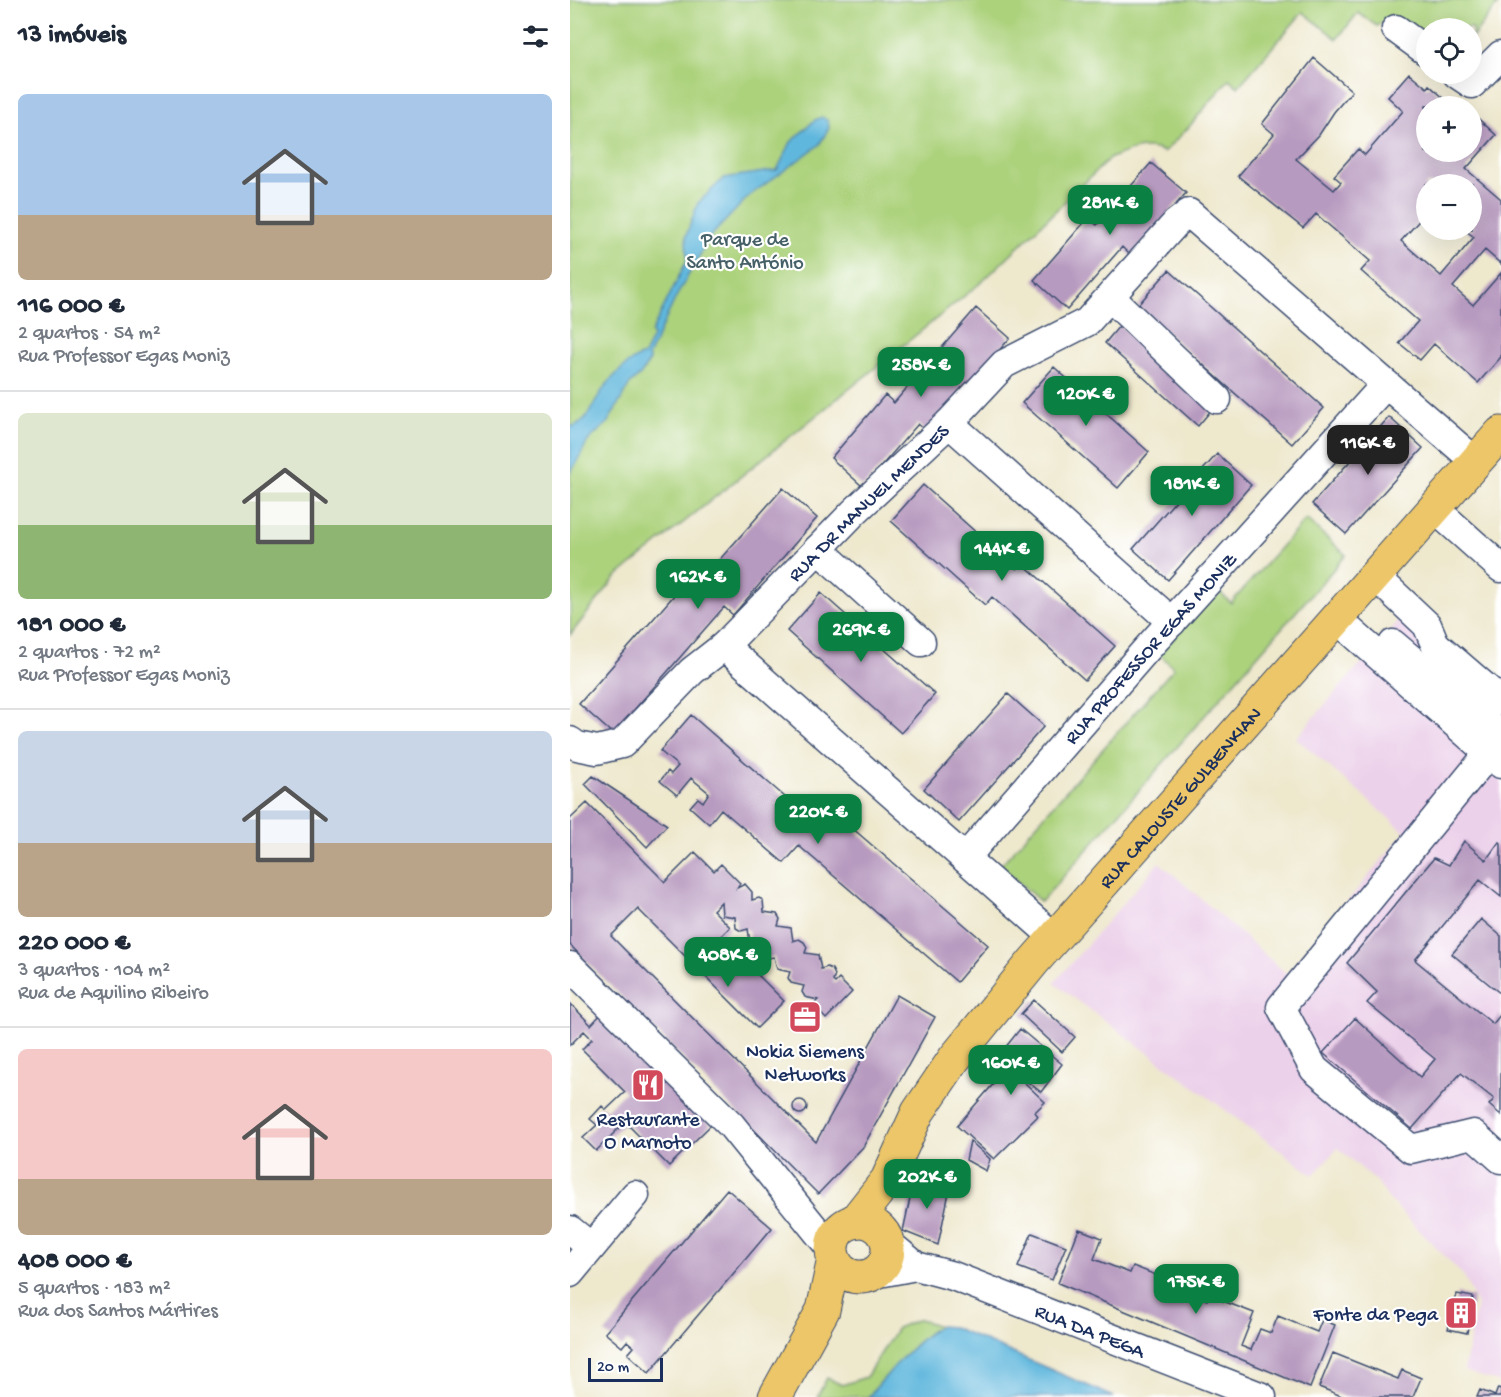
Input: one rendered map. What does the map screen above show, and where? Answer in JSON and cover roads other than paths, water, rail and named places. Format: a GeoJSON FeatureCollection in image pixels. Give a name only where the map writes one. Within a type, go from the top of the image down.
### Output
{"type":"FeatureCollection","features":[{"type":"Feature","properties":{"kind":"main road","name":"RUA CALOUSTE GULBENKIAN"},"geometry":{"type":"LineString","coordinates":[[841,1239],[887,1180],[918,1112],[954,1059],[1054,937],[1376,578],[1501,433]]}},
{"type":"Feature","properties":{"kind":"main road","name":"RUA CALOUSTE GULBENKIAN"},"geometry":{"type":"LineString","coordinates":[[886,1239],[887,1180]]}},
{"type":"Feature","properties":{"kind":"main road"},"geometry":{"type":"LineString","coordinates":[[776,1397],[823,1310],[841,1239],[871,1223],[886,1239],[886,1261],[823,1310]]}},
{"type":"Feature","properties":{"kind":"main road"},"geometry":{"type":"LineString","coordinates":[[841,1239],[846,1274],[870,1275]]}},
{"type":"Feature","properties":{"kind":"street"},"geometry":{"type":"LineString","coordinates":[[1396,29],[1416,44]]}},
{"type":"Feature","properties":{"kind":"street"},"geometry":{"type":"LineString","coordinates":[[1482,74],[1501,55]]}},
{"type":"Feature","properties":{"kind":"street","name":"RUA DR MANUEL MENDES"},"geometry":{"type":"LineString","coordinates":[[570,741],[577,746],[597,750],[622,744],[692,671],[724,646],[818,549],[950,423],[1004,364],[1087,322],[1176,223],[1189,213],[1386,384]]}},
{"type":"Feature","properties":{"kind":"street"},"geometry":{"type":"LineString","coordinates":[[1111,297],[1216,399]]}},
{"type":"Feature","properties":{"kind":"street"},"geometry":{"type":"LineString","coordinates":[[1386,384],[1476,462]]}},
{"type":"Feature","properties":{"kind":"street","name":"RUA PROFESSOR EGAS MONIZ"},"geometry":{"type":"LineString","coordinates":[[965,858],[1172,622],[1386,384]]}},
{"type":"Feature","properties":{"kind":"street"},"geometry":{"type":"LineString","coordinates":[[950,423],[1172,622]]}},
{"type":"Feature","properties":{"kind":"street"},"geometry":{"type":"LineString","coordinates":[[1435,509],[1497,556]]}},
{"type":"Feature","properties":{"kind":"street"},"geometry":{"type":"LineString","coordinates":[[818,549],[921,642]]}},
{"type":"Feature","properties":{"kind":"street"},"geometry":{"type":"LineString","coordinates":[[1376,578],[1427,625],[1435,644],[1501,701]]}},
{"type":"Feature","properties":{"kind":"street"},"geometry":{"type":"LineString","coordinates":[[1338,619],[1497,751]]}},
{"type":"Feature","properties":{"kind":"street"},"geometry":{"type":"LineString","coordinates":[[1384,637],[1497,751]]}},
{"type":"Feature","properties":{"kind":"street"},"geometry":{"type":"LineString","coordinates":[[724,646],[1054,937]]}},
{"type":"Feature","properties":{"kind":"street"},"geometry":{"type":"LineString","coordinates":[[1497,751],[1281,1007],[1314,1069],[1411,1149],[1473,1134],[1501,1159]]}},
{"type":"Feature","properties":{"kind":"street"},"geometry":{"type":"LineString","coordinates":[[570,966],[731,1125],[800,1207],[841,1239]]}},
{"type":"Feature","properties":{"kind":"street"},"geometry":{"type":"LineString","coordinates":[[570,1273],[580,1239],[635,1195]]}},
{"type":"Feature","properties":{"kind":"street","name":"RUA DA PEGA"},"geometry":{"type":"LineString","coordinates":[[886,1239],[916,1266]]}},
{"type":"Feature","properties":{"kind":"street","name":"RUA DA PEGA"},"geometry":{"type":"LineString","coordinates":[[870,1275],[916,1266],[953,1276],[1262,1397]]}},
{"type":"Feature","properties":{"kind":"water"},"geometry":{"type":"Polygon","coordinates":[[[822,117],[828,121],[829,128],[819,145],[749,196],[710,237],[676,297],[648,357],[650,360],[641,374],[630,384],[608,422],[588,441],[570,474],[570,427],[584,419],[602,391],[618,372],[644,355],[653,337],[651,333],[687,260],[686,236],[698,203],[724,178],[777,170],[791,142],[815,120],[822,117]]]}},
{"type":"Feature","properties":{"kind":"water"},"geometry":{"type":"Polygon","coordinates":[[[939,1326],[953,1327],[1114,1397],[868,1397],[910,1350],[939,1326]]]}},
{"type":"Feature","properties":{"kind":"place","name":"Nokia Siemens Networks"},"geometry":{"type":"Point","coordinates":[805,1017]}},
{"type":"Feature","properties":{"kind":"place","name":"Restaurante O Marnoto"},"geometry":{"type":"Point","coordinates":[648,1085]}},
{"type":"Feature","properties":{"kind":"place","name":"Fonte da Pega"},"geometry":{"type":"Point","coordinates":[1461,1313]}},
{"type":"Feature","properties":{"kind":"park label","name":"Parque de Santo António"},"geometry":{"type":"Point","coordinates":[745,250]}}]}
